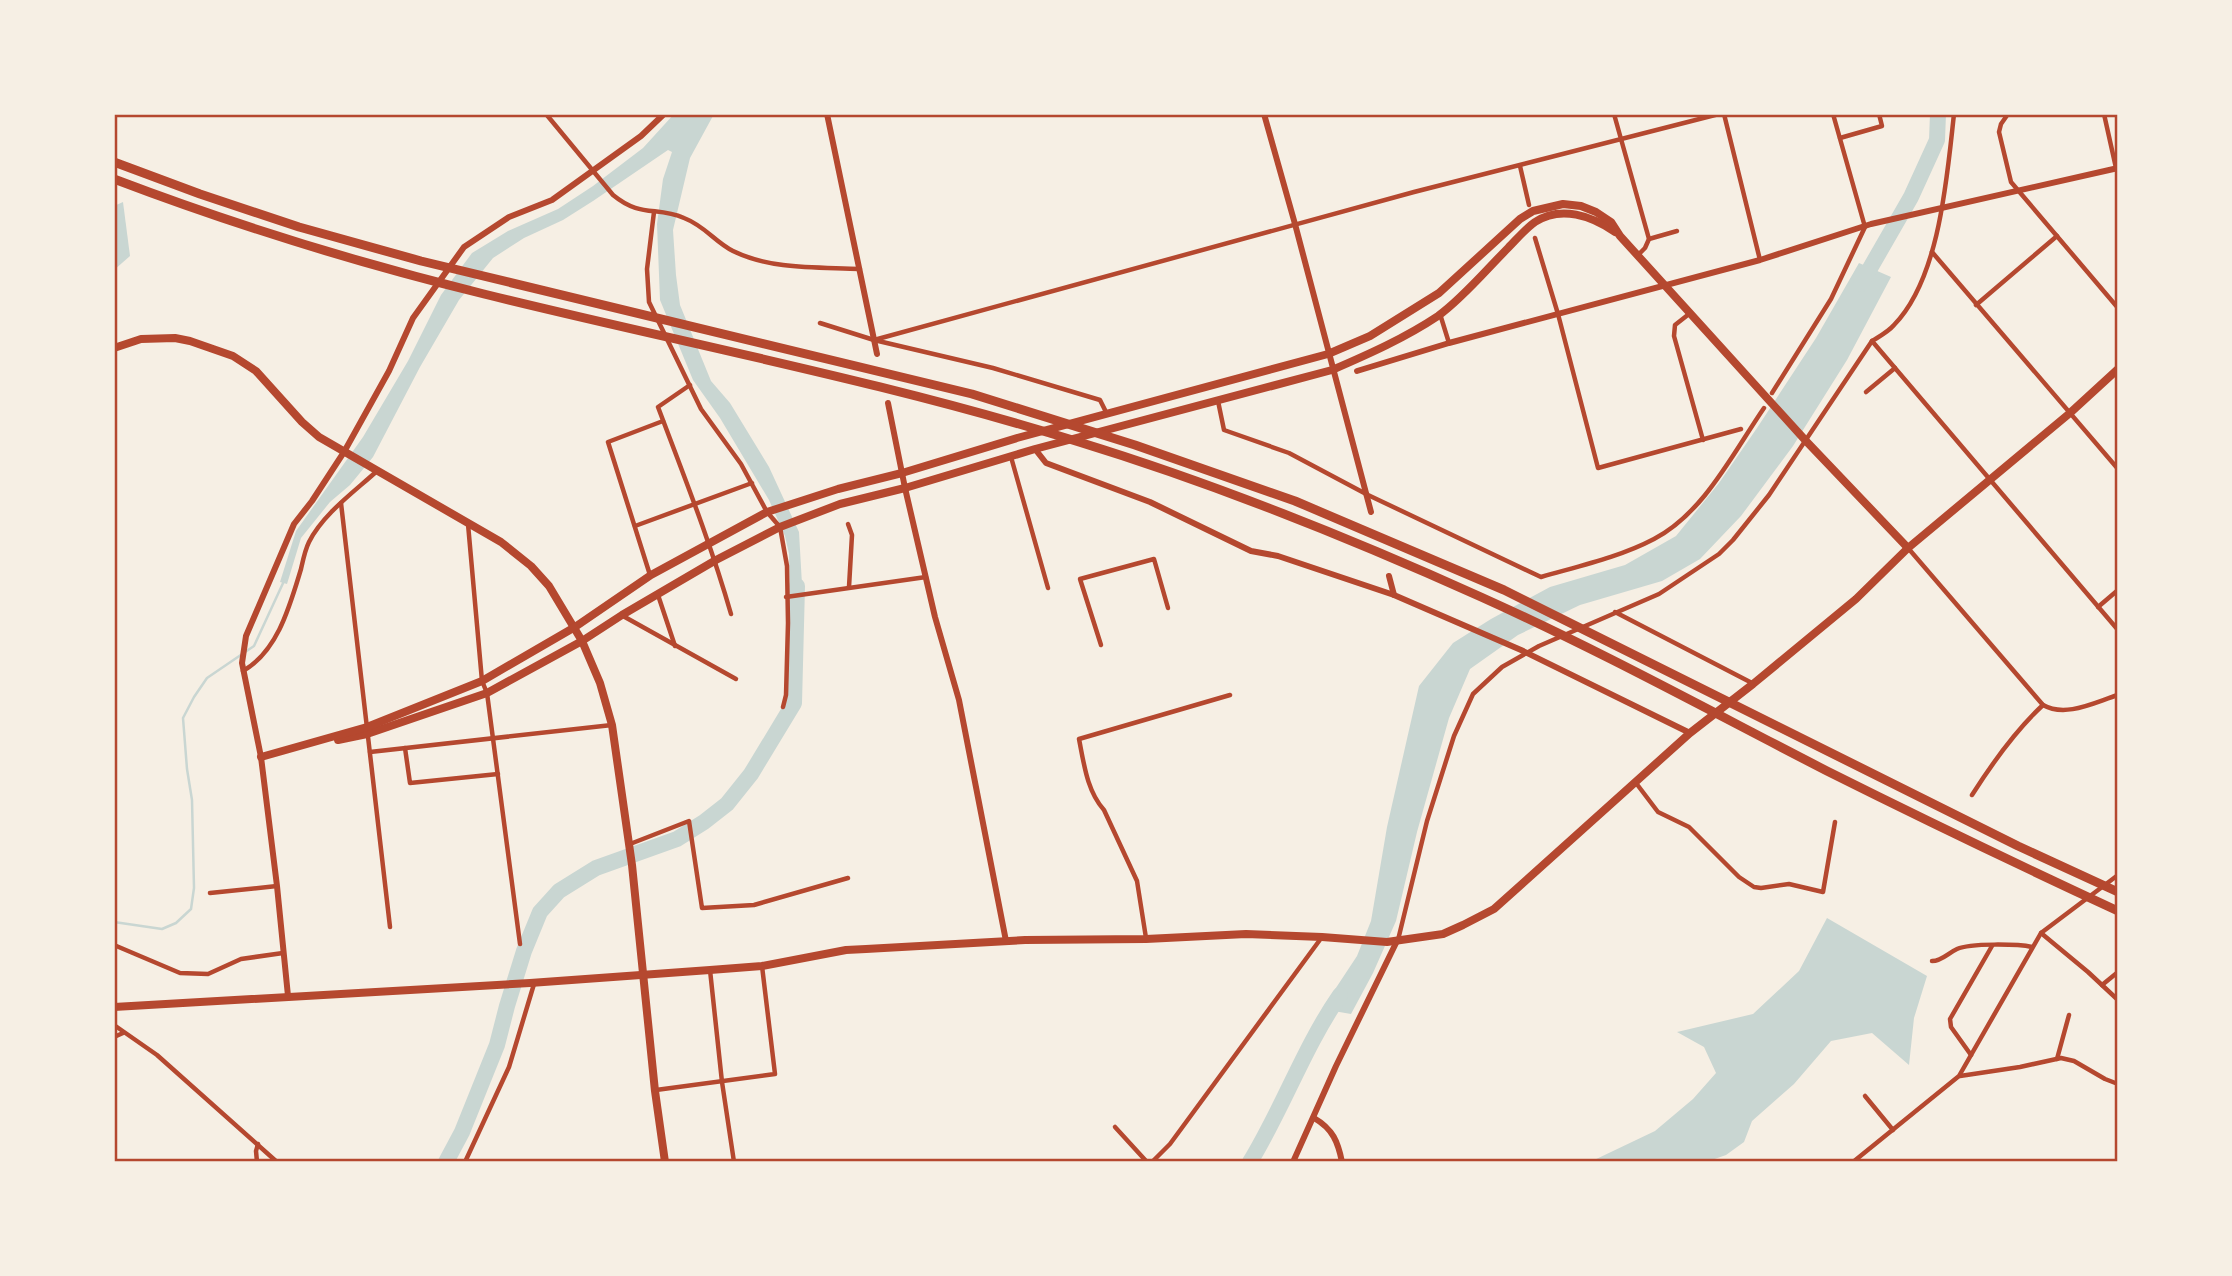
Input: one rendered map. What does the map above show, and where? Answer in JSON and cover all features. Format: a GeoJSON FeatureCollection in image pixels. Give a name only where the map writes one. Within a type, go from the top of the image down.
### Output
{"type":"FeatureCollection","features":[{"type":"Feature","properties":{"kind":"highway"},"geometry":{"type":"LineString","coordinates":[[114,162],[299,227],[421,261],[972,394],[1135,445],[1295,501],[1504,590],[2018,846],[2118,892]]}},
{"type":"Feature","properties":{"kind":"highway"},"geometry":{"type":"LineString","coordinates":[[114,179],[193,209],[412,275],[876,386],[1032,428],[1119,455],[1288,516],[1484,598],[1833,774],[2118,911]]}},
{"type":"Feature","properties":{"kind":"main road"},"geometry":{"type":"LineString","coordinates":[[367,731],[482,681],[575,628],[650,575],[767,512],[1017,438],[1328,355],[1370,336],[1439,293],[1520,219],[1533,211],[1563,204],[1581,206],[1611,222],[1620,236],[1664,285],[1770,396],[1806,441],[1909,548]]}},
{"type":"Feature","properties":{"kind":"main road"},"geometry":{"type":"LineString","coordinates":[[261,757],[367,731],[487,692],[582,641],[716,560],[779,527],[841,504],[1332,370],[1378,350],[1440,314],[1527,229],[1545,217],[1561,213],[1593,218],[1620,236]]}},
{"type":"Feature","properties":{"kind":"main road"},"geometry":{"type":"LineString","coordinates":[[114,348],[141,339],[175,338],[233,356],[256,371],[319,437],[501,542],[531,566],[549,586],[582,641],[600,683],[612,725],[632,866],[665,1162]]}},
{"type":"Feature","properties":{"kind":"main road"},"geometry":{"type":"LineString","coordinates":[[114,1007],[185,1005],[288,996],[643,975],[762,966],[846,950],[1006,941],[1246,934],[1387,942],[1443,934],[1493,908],[1690,733],[1856,599],[1909,548],[2070,413],[2118,369]]}},
{"type":"Feature","properties":{"kind":"street"},"geometry":{"type":"LineString","coordinates":[[546,114],[613,195],[625,205],[636,210],[681,216],[703,227],[730,250],[760,262],[861,269]]}},
{"type":"Feature","properties":{"kind":"street"},"geometry":{"type":"LineString","coordinates":[[288,996],[261,757],[242,663],[246,636],[294,524],[344,452],[389,372],[413,318],[464,247],[509,217],[552,200],[596,173],[664,114]]}},
{"type":"Feature","properties":{"kind":"street"},"geometry":{"type":"LineString","coordinates":[[827,114],[877,354]]}},
{"type":"Feature","properties":{"kind":"street"},"geometry":{"type":"LineString","coordinates":[[1265,114],[1371,512]]}},
{"type":"Feature","properties":{"kind":"street"},"geometry":{"type":"LineString","coordinates":[[1614,114],[1649,239],[1645,248],[1637,255]]}},
{"type":"Feature","properties":{"kind":"street"},"geometry":{"type":"LineString","coordinates":[[874,340],[1296,224],[1722,114],[1760,260]]}},
{"type":"Feature","properties":{"kind":"street"},"geometry":{"type":"LineString","coordinates":[[1770,396],[1831,299],[1868,225],[1833,114]]}},
{"type":"Feature","properties":{"kind":"street"},"geometry":{"type":"LineString","coordinates":[[1840,138],[1882,126],[1879,114]]}},
{"type":"Feature","properties":{"kind":"street"},"geometry":{"type":"LineString","coordinates":[[1293,1162],[1336,1066],[1398,941],[1427,821],[1454,736],[1473,694],[1502,667],[1524,652],[1659,594],[1719,554],[1734,540],[1769,495],[1872,341],[1895,324],[1912,300],[1931,252],[1943,208],[1954,114]]}},
{"type":"Feature","properties":{"kind":"street"},"geometry":{"type":"LineString","coordinates":[[2008,114],[1999,132],[2011,182],[2118,307]]}},
{"type":"Feature","properties":{"kind":"street"},"geometry":{"type":"LineString","coordinates":[[1357,371],[1449,343],[1760,260],[1868,225],[2117,168],[2104,114]]}},
{"type":"Feature","properties":{"kind":"street"},"geometry":{"type":"LineString","coordinates":[[1520,166],[1529,205]]}},
{"type":"Feature","properties":{"kind":"street"},"geometry":{"type":"LineString","coordinates":[[653,212],[647,269],[649,302],[701,409],[722,436],[767,512],[779,527],[787,566],[788,597],[786,695],[783,707]]}},
{"type":"Feature","properties":{"kind":"street"},"geometry":{"type":"LineString","coordinates":[[1649,239],[1677,231]]}},
{"type":"Feature","properties":{"kind":"street"},"geometry":{"type":"LineString","coordinates":[[1976,305],[2057,236]]}},
{"type":"Feature","properties":{"kind":"street"},"geometry":{"type":"LineString","coordinates":[[1535,238],[1558,314],[1598,468],[1741,429]]}},
{"type":"Feature","properties":{"kind":"street"},"geometry":{"type":"LineString","coordinates":[[1931,252],[2118,469]]}},
{"type":"Feature","properties":{"kind":"street"},"geometry":{"type":"LineString","coordinates":[[1690,313],[1675,325],[1674,336],[1703,440]]}},
{"type":"Feature","properties":{"kind":"street"},"geometry":{"type":"LineString","coordinates":[[1440,314],[1449,343]]}},
{"type":"Feature","properties":{"kind":"street"},"geometry":{"type":"LineString","coordinates":[[820,323],[874,340],[993,368],[1100,400],[1107,414]]}},
{"type":"Feature","properties":{"kind":"street"},"geometry":{"type":"LineString","coordinates":[[1872,341],[2118,630]]}},
{"type":"Feature","properties":{"kind":"street"},"geometry":{"type":"LineString","coordinates":[[1866,392],[1895,368]]}},
{"type":"Feature","properties":{"kind":"street"},"geometry":{"type":"LineString","coordinates":[[690,385],[658,407],[695,503],[707,543],[716,560],[731,614]]}},
{"type":"Feature","properties":{"kind":"street"},"geometry":{"type":"LineString","coordinates":[[1218,401],[1224,429],[1289,453],[1368,495],[1541,577],[1615,555],[1655,539],[1682,520],[1709,490],[1764,408]]}},
{"type":"Feature","properties":{"kind":"street"},"geometry":{"type":"LineString","coordinates":[[888,403],[926,577],[950,676],[959,700],[1006,941]]}},
{"type":"Feature","properties":{"kind":"street"},"geometry":{"type":"LineString","coordinates":[[650,575],[608,442],[663,421]]}},
{"type":"Feature","properties":{"kind":"street"},"geometry":{"type":"LineString","coordinates":[[1035,449],[1046,463],[1150,502],[1251,551],[1278,556],[1394,595],[1466,625],[1690,733]]}},
{"type":"Feature","properties":{"kind":"street"},"geometry":{"type":"LineString","coordinates":[[1011,456],[1048,587]]}},
{"type":"Feature","properties":{"kind":"street"},"geometry":{"type":"LineString","coordinates":[[243,671],[255,664],[270,647],[293,592],[309,543],[318,529],[341,503],[376,471]]}},
{"type":"Feature","properties":{"kind":"street"},"geometry":{"type":"LineString","coordinates":[[635,526],[752,483]]}},
{"type":"Feature","properties":{"kind":"street"},"geometry":{"type":"LineString","coordinates":[[341,503],[390,928]]}},
{"type":"Feature","properties":{"kind":"street"},"geometry":{"type":"LineString","coordinates":[[468,523],[482,681],[487,692],[520,944]]}},
{"type":"Feature","properties":{"kind":"street"},"geometry":{"type":"LineString","coordinates":[[848,524],[852,535],[849,587]]}},
{"type":"Feature","properties":{"kind":"street"},"geometry":{"type":"LineString","coordinates":[[1909,548],[2043,705],[2053,710],[2075,709],[2118,695]]}},
{"type":"Feature","properties":{"kind":"street"},"geometry":{"type":"LineString","coordinates":[[1101,645],[1080,579],[1154,559],[1168,608]]}},
{"type":"Feature","properties":{"kind":"street"},"geometry":{"type":"LineString","coordinates":[[1389,576],[1394,595]]}},
{"type":"Feature","properties":{"kind":"street"},"geometry":{"type":"LineString","coordinates":[[788,597],[926,577]]}},
{"type":"Feature","properties":{"kind":"street"},"geometry":{"type":"LineString","coordinates":[[2098,607],[2118,590]]}},
{"type":"Feature","properties":{"kind":"street"},"geometry":{"type":"LineString","coordinates":[[658,594],[675,646]]}},
{"type":"Feature","properties":{"kind":"street"},"geometry":{"type":"LineString","coordinates":[[1615,612],[1753,684]]}},
{"type":"Feature","properties":{"kind":"street"},"geometry":{"type":"LineString","coordinates":[[622,615],[736,679]]}},
{"type":"Feature","properties":{"kind":"street"},"geometry":{"type":"LineString","coordinates":[[1146,939],[1137,881],[1109,821],[1096,801],[1088,781],[1079,739],[1230,695]]}},
{"type":"Feature","properties":{"kind":"street"},"geometry":{"type":"LineString","coordinates":[[1972,795],[1990,766],[2025,722],[2043,705]]}},
{"type":"Feature","properties":{"kind":"street"},"geometry":{"type":"LineString","coordinates":[[370,752],[612,725]]}},
{"type":"Feature","properties":{"kind":"street"},"geometry":{"type":"LineString","coordinates":[[405,748],[410,783],[498,774]]}},
{"type":"Feature","properties":{"kind":"street"},"geometry":{"type":"LineString","coordinates":[[1636,783],[1658,812],[1689,827],[1725,860],[1739,877],[1754,887],[1789,884],[1823,892],[1835,822]]}},
{"type":"Feature","properties":{"kind":"street"},"geometry":{"type":"LineString","coordinates":[[629,847],[689,821],[702,908],[754,905],[848,878]]}},
{"type":"Feature","properties":{"kind":"street"},"geometry":{"type":"LineString","coordinates":[[1853,1162],[1959,1076],[2041,933],[2118,875]]}},
{"type":"Feature","properties":{"kind":"street"},"geometry":{"type":"LineString","coordinates":[[210,893],[277,886]]}},
{"type":"Feature","properties":{"kind":"street"},"geometry":{"type":"LineString","coordinates":[[2041,933],[2118,1000]]}},
{"type":"Feature","properties":{"kind":"street"},"geometry":{"type":"LineString","coordinates":[[1115,1127],[1150,1162],[1170,1144],[1322,937]]}},
{"type":"Feature","properties":{"kind":"street"},"geometry":{"type":"LineString","coordinates":[[114,945],[180,973],[208,974],[241,959],[283,953]]}},
{"type":"Feature","properties":{"kind":"street"},"geometry":{"type":"LineString","coordinates":[[1971,1055],[1951,1027],[1950,1019],[1992,946]]}},
{"type":"Feature","properties":{"kind":"street"},"geometry":{"type":"LineString","coordinates":[[1932,961],[1937,961],[1960,947],[2032,947]]}},
{"type":"Feature","properties":{"kind":"street"},"geometry":{"type":"LineString","coordinates":[[655,1091],[775,1074],[762,966]]}},
{"type":"Feature","properties":{"kind":"street"},"geometry":{"type":"LineString","coordinates":[[710,970],[734,1162]]}},
{"type":"Feature","properties":{"kind":"street"},"geometry":{"type":"LineString","coordinates":[[2102,985],[2118,972]]}},
{"type":"Feature","properties":{"kind":"street"},"geometry":{"type":"LineString","coordinates":[[465,1162],[509,1067],[532,983]]}},
{"type":"Feature","properties":{"kind":"street"},"geometry":{"type":"LineString","coordinates":[[2057,1059],[2069,1015]]}},
{"type":"Feature","properties":{"kind":"street"},"geometry":{"type":"LineString","coordinates":[[114,1025],[157,1055],[277,1162]]}},
{"type":"Feature","properties":{"kind":"street"},"geometry":{"type":"LineString","coordinates":[[114,1037],[124,1033]]}},
{"type":"Feature","properties":{"kind":"street"},"geometry":{"type":"LineString","coordinates":[[1959,1076],[2057,1059],[2074,1060],[2118,1084]]}},
{"type":"Feature","properties":{"kind":"street"},"geometry":{"type":"LineString","coordinates":[[1865,1096],[1893,1130]]}},
{"type":"Feature","properties":{"kind":"street"},"geometry":{"type":"LineString","coordinates":[[1314,1118],[1326,1125],[1334,1135],[1342,1162]]}},
{"type":"Feature","properties":{"kind":"street"},"geometry":{"type":"LineString","coordinates":[[257,1162],[258,1144]]}},
{"type":"Feature","properties":{"kind":"shaded area"},"geometry":{"type":"Polygon","coordinates":[[[674,114],[714,114],[690,158],[673,230],[680,305],[711,381],[730,403],[769,467],[799,532],[803,602],[790,608],[789,554],[785,536],[769,500],[720,418],[693,380],[660,300],[657,224],[663,179],[672,152],[668,150],[563,220],[524,238],[493,258],[459,300],[373,457],[350,485],[330,502],[301,538],[287,584],[280,582],[296,531],[363,437],[408,361],[441,295],[472,253],[508,231],[558,209],[593,186],[643,148],[674,114]]]}},
{"type":"Feature","properties":{"kind":"shaded area"},"geometry":{"type":"Polygon","coordinates":[[[123,202],[130,256],[114,270],[114,206],[123,202]]]}},
{"type":"Feature","properties":{"kind":"shaded area"},"geometry":{"type":"Polygon","coordinates":[[[1859,263],[1891,277],[1847,360],[1793,446],[1741,516],[1700,559],[1662,581],[1580,605],[1518,635],[1470,669],[1449,718],[1417,832],[1396,921],[1351,1014],[1322,1009],[1357,956],[1371,921],[1387,827],[1419,686],[1453,643],[1491,619],[1550,587],[1625,565],[1676,536],[1719,483],[1757,428],[1816,338],[1859,263]]]}},
{"type":"Feature","properties":{"kind":"shaded area"},"geometry":{"type":"Polygon","coordinates":[[[1827,918],[1927,976],[1914,1018],[1909,1065],[1872,1033],[1831,1041],[1794,1084],[1752,1121],[1744,1142],[1726,1155],[1706,1162],[1590,1162],[1655,1131],[1693,1099],[1716,1073],[1704,1047],[1677,1032],[1753,1014],[1799,971],[1827,918]]]}},
{"type":"Feature","properties":{"kind":"waterway"},"geometry":{"type":"LineString","coordinates":[[1861,284],[1911,197],[1937,140],[1938,114]]}},
{"type":"Feature","properties":{"kind":"waterway"},"geometry":{"type":"LineString","coordinates":[[114,922],[162,929],[176,923],[191,909],[194,888],[192,800],[183,718],[207,678],[254,646],[284,581]]}},
{"type":"Feature","properties":{"kind":"waterway"},"geometry":{"type":"LineString","coordinates":[[446,1162],[462,1132],[497,1045],[524,951],[540,912],[559,891],[596,868],[677,839],[704,822],[727,804],[751,774],[794,703],[797,586]]}},
{"type":"Feature","properties":{"kind":"waterway"},"geometry":{"type":"LineString","coordinates":[[1250,1162],[1315,1035],[1340,995]]}}]}
